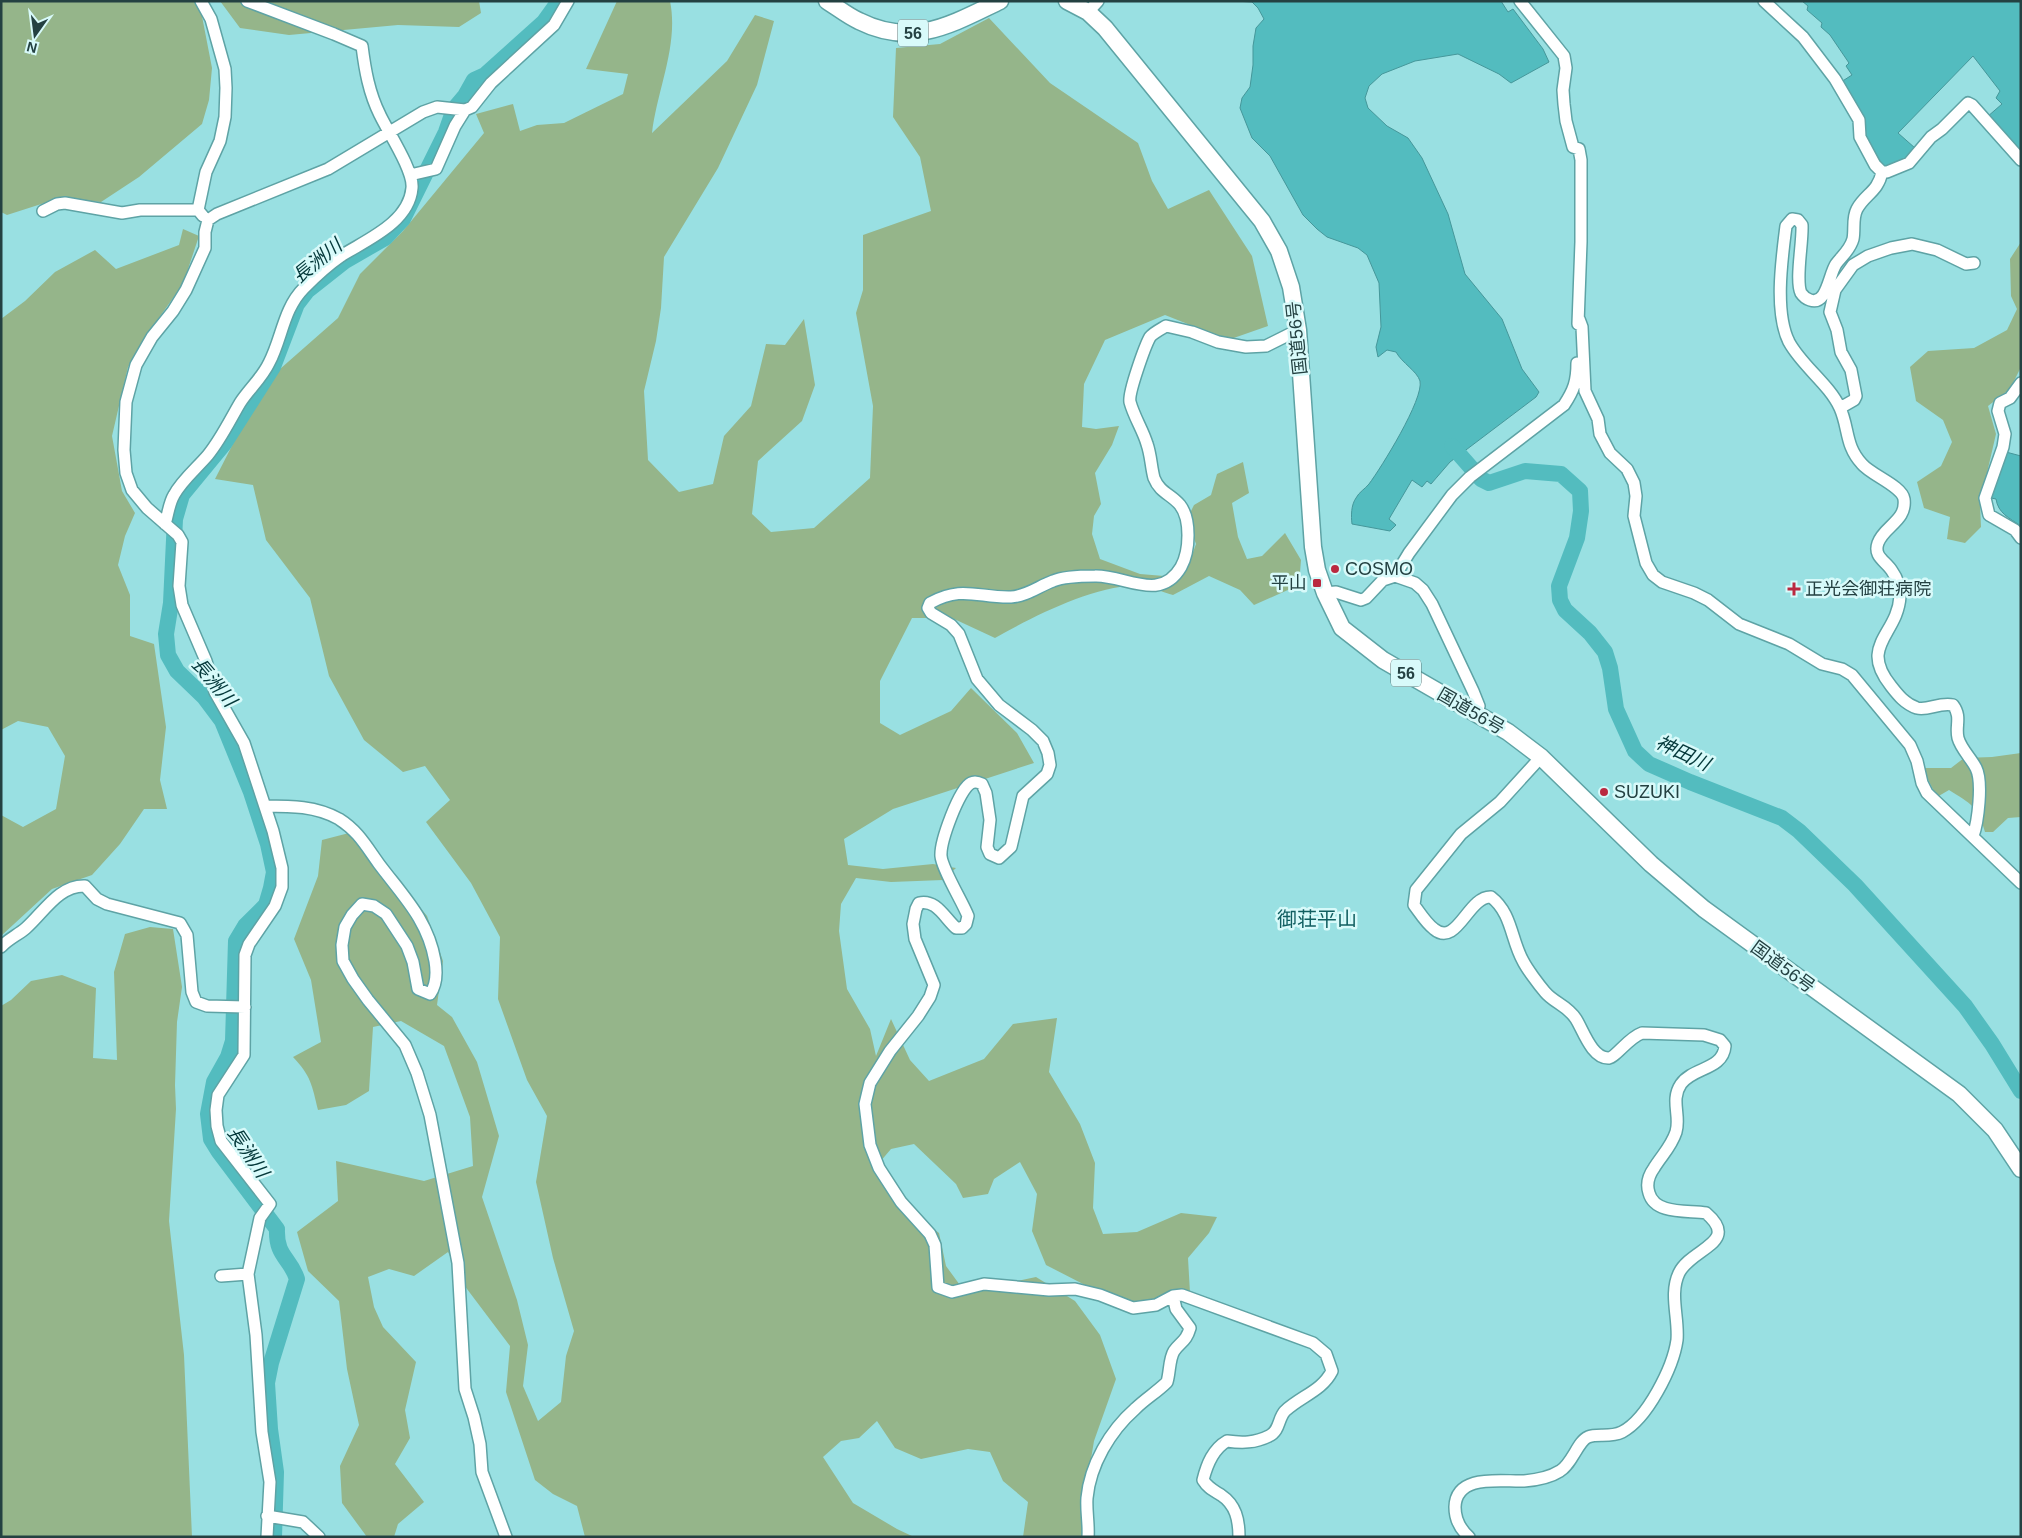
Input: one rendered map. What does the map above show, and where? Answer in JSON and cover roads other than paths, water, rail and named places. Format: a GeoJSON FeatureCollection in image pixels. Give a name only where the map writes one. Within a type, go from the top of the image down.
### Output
{"type":"FeatureCollection","features":[{"type":"Feature","properties":{"kind":"highway","name":"56"},"geometry":{"type":"LineString","coordinates":[[827,1],[860,22],[884,31],[910,34],[934,31],[951,25],[1000,1]]}},
{"type":"Feature","properties":{"kind":"highway","name":"国道56号"},"geometry":{"type":"LineString","coordinates":[[1067,1],[1093,7],[1105,28],[1262,221],[1279,251],[1291,287],[1298,330],[1313,547],[1317,570],[1325,593],[1342,628],[1383,660],[1508,732],[1541,757],[1651,864],[1704,909],[1959,1094],[1995,1130],[2021,1169]]}},
{"type":"Feature","properties":{"kind":"street"},"geometry":{"type":"LineString","coordinates":[[198,210],[206,172],[220,140],[225,117],[226,88],[225,69],[211,19],[201,1]]}},
{"type":"Feature","properties":{"kind":"street"},"geometry":{"type":"LineString","coordinates":[[165,524],[173,496],[186,478],[208,454],[241,402],[268,365],[292,304],[302,289],[340,257],[377,236],[395,221],[406,205],[412,188],[410,175],[380,115],[366,78],[362,46],[247,1]]}},
{"type":"Feature","properties":{"kind":"street"},"geometry":{"type":"LineString","coordinates":[[266,1537],[270,1482],[262,1432],[256,1335],[248,1274],[260,1218],[270,1204],[221,1141],[217,1126],[216,1110],[218,1096],[244,1055],[245,955],[275,906],[282,887],[282,868],[265,806],[244,743],[215,692],[206,661],[182,605],[179,586],[182,542],[178,535],[147,508],[132,490],[124,450],[126,402],[136,365],[152,337],[173,311],[200,263],[205,248],[205,232],[208,220],[218,214],[328,169],[423,112],[437,107],[465,110],[472,107],[491,83],[554,25],[568,1]]}},
{"type":"Feature","properties":{"kind":"street"},"geometry":{"type":"LineString","coordinates":[[1395,576],[1409,553],[1452,495],[1470,477],[1564,405],[1573,391],[1577,375],[1576,342],[1579,319],[1581,160],[1579,150],[1572,147],[1566,121],[1563,90],[1566,68],[1564,56],[1520,1]]}},
{"type":"Feature","properties":{"kind":"street"},"geometry":{"type":"LineString","coordinates":[[1764,1],[1803,37],[1834,79],[1859,120],[1860,137],[1875,166],[1882,172],[1887,172],[1909,163],[1931,137],[1942,129],[1968,103],[1972,105],[2021,160]]}},
{"type":"Feature","properties":{"kind":"street"},"geometry":{"type":"LineString","coordinates":[[410,175],[436,169],[455,126],[465,110]]}},
{"type":"Feature","properties":{"kind":"street"},"geometry":{"type":"LineString","coordinates":[[1882,172],[1872,194],[1857,210],[1853,239],[1848,250],[1835,265],[1822,298],[1816,301],[1808,300],[1802,294],[1798,280],[1803,242],[1802,225],[1798,220],[1792,219],[1786,226],[1781,304],[1789,342],[1840,408],[1852,452],[1863,466],[1876,476],[1898,488],[1904,497],[1904,508],[1900,517],[1878,541],[1876,549],[1879,559],[1891,570],[1898,582],[1900,596],[1896,613],[1880,643],[1877,655],[1878,664],[1882,674],[1901,698],[1909,704],[1918,708],[1944,703],[1954,705],[1958,711],[1957,735],[1960,744],[1978,771],[1977,825],[1973,836]]}},
{"type":"Feature","properties":{"kind":"street"},"geometry":{"type":"LineString","coordinates":[[43,211],[56,204],[65,203],[122,213],[140,210],[198,210],[208,220]]}},
{"type":"Feature","properties":{"kind":"street"},"geometry":{"type":"LineString","coordinates":[[1840,408],[1854,400],[1856,396],[1851,370],[1841,352],[1837,330],[1830,312],[1835,290],[1853,265],[1868,256],[1891,248],[1912,244],[1936,250],[1966,264],[1974,263]]}},
{"type":"Feature","properties":{"kind":"street"},"geometry":{"type":"LineString","coordinates":[[1579,319],[1582,327],[1585,391],[1598,420],[1600,434],[1610,453],[1627,469],[1634,483],[1636,496],[1634,516],[1646,563],[1653,575],[1662,582],[1708,600],[1739,624],[1789,644],[1822,664],[1842,669],[1852,675],[1910,745],[1918,761],[1922,783],[1927,793],[2021,883]]}},
{"type":"Feature","properties":{"kind":"street"},"geometry":{"type":"LineString","coordinates":[[1239,1537],[1239,1527],[1234,1507],[1226,1499],[1208,1488],[1203,1480],[1206,1467],[1218,1446],[1228,1441],[1243,1443],[1259,1441],[1272,1435],[1278,1428],[1283,1413],[1293,1404],[1319,1388],[1328,1379],[1332,1371],[1326,1354],[1313,1343],[1182,1295],[1173,1296],[1156,1305],[1133,1308],[1100,1295],[1075,1289],[1049,1290],[984,1284],[952,1292],[938,1287],[934,1245],[930,1234],[901,1202],[879,1168],[870,1145],[865,1104],[870,1083],[890,1051],[918,1016],[930,997],[934,985],[915,939],[913,924],[919,903],[933,903],[956,928],[962,928],[966,924],[968,916],[941,857],[944,835],[963,790],[970,783],[976,781],[982,784],[986,793],[990,820],[987,847],[990,854],[999,858],[1011,847],[1023,796],[1047,774],[1050,765],[1043,741],[1032,730],[999,705],[977,679],[959,634],[951,625],[931,613],[928,608],[930,603],[951,593],[979,593],[1011,597],[1023,595],[1055,580],[1097,576],[1150,586],[1164,583],[1174,576],[1182,565],[1188,543],[1186,514],[1179,503],[1163,493],[1154,478],[1148,445],[1130,401],[1137,371],[1151,336],[1166,326],[1192,332],[1218,342],[1253,347],[1266,346],[1298,330]]}},
{"type":"Feature","properties":{"kind":"street"},"geometry":{"type":"LineString","coordinates":[[2021,383],[2010,398],[2000,402],[1998,411],[2005,434],[2003,447],[1985,498],[1989,515],[2015,530],[2021,538]]}},
{"type":"Feature","properties":{"kind":"street"},"geometry":{"type":"LineString","coordinates":[[1325,593],[1336,592],[1361,600],[1366,598],[1383,580],[1395,576],[1416,583],[1432,604],[1479,706],[1478,714]]}},
{"type":"Feature","properties":{"kind":"street"},"geometry":{"type":"LineString","coordinates":[[1469,1537],[1459,1525],[1455,1516],[1455,1504],[1458,1495],[1470,1484],[1480,1481],[1524,1481],[1552,1476],[1568,1464],[1582,1441],[1588,1437],[1611,1436],[1622,1432],[1640,1415],[1664,1381],[1673,1358],[1677,1330],[1675,1290],[1679,1273],[1697,1253],[1720,1236],[1717,1224],[1706,1213],[1674,1210],[1660,1206],[1653,1201],[1648,1187],[1650,1175],[1666,1154],[1676,1131],[1676,1095],[1681,1084],[1694,1073],[1721,1060],[1725,1046],[1720,1040],[1704,1035],[1642,1033],[1626,1042],[1614,1056],[1608,1058],[1601,1056],[1588,1041],[1570,1011],[1545,992],[1523,962],[1503,909],[1496,901],[1491,897],[1479,900],[1455,929],[1447,933],[1440,933],[1434,929],[1414,905],[1416,890],[1461,834],[1500,802],[1541,757]]}},
{"type":"Feature","properties":{"kind":"street"},"geometry":{"type":"LineString","coordinates":[[265,806],[314,809],[338,819],[354,830],[363,839],[379,863],[408,899],[428,931],[433,947],[436,977],[434,988],[430,994],[418,989],[413,962],[407,946],[386,914],[374,906],[362,904],[352,915],[345,928],[342,945],[343,961],[352,978],[405,1045],[418,1073],[430,1115],[458,1263],[465,1388],[478,1435],[482,1472],[506,1537]]}},
{"type":"Feature","properties":{"kind":"street"},"geometry":{"type":"LineString","coordinates":[[1,947],[26,929],[62,892],[76,886],[85,886],[97,899],[107,904],[180,923],[187,935],[192,992],[196,1002],[207,1006],[245,1007]]}},
{"type":"Feature","properties":{"kind":"street"},"geometry":{"type":"LineString","coordinates":[[221,1276],[248,1274]]}},
{"type":"Feature","properties":{"kind":"street"},"geometry":{"type":"LineString","coordinates":[[1088,1537],[1086,1500],[1089,1481],[1106,1444],[1116,1428],[1167,1382],[1175,1349],[1187,1338],[1190,1328],[1176,1309],[1173,1296]]}},
{"type":"Feature","properties":{"kind":"street"},"geometry":{"type":"LineString","coordinates":[[267,1516],[303,1522],[319,1537]]}},
{"type":"Feature","properties":{"kind":"water"},"geometry":{"type":"Polygon","coordinates":[[[1234,1],[1501,1],[1508,12],[1513,9],[1543,49],[1549,62],[1511,83],[1499,74],[1458,54],[1415,61],[1382,74],[1369,86],[1365,98],[1368,108],[1387,126],[1408,138],[1422,158],[1448,214],[1465,274],[1502,319],[1522,369],[1539,392],[1536,397],[1450,462],[1431,484],[1427,481],[1422,487],[1412,480],[1389,519],[1396,525],[1390,531],[1352,524],[1352,507],[1357,496],[1375,476],[1409,417],[1419,390],[1420,381],[1396,352],[1387,350],[1378,357],[1376,347],[1381,327],[1379,283],[1367,255],[1358,248],[1327,237],[1303,215],[1270,156],[1252,138],[1240,108],[1242,98],[1250,87],[1256,28],[1264,19],[1252,2],[1234,1]]]}},
{"type":"Feature","properties":{"kind":"water"},"geometry":{"type":"Polygon","coordinates":[[[1802,1],[2021,1],[2021,152],[1987,117],[2002,104],[1996,98],[2000,91],[1973,56],[1898,133],[1915,148],[1912,152],[1896,164],[1882,166],[1867,141],[1841,82],[1852,75],[1846,66],[1849,63],[1830,35],[1821,27],[1822,23],[1807,10],[1808,6],[1802,1]]]}},
{"type":"Feature","properties":{"kind":"water"},"geometry":{"type":"Polygon","coordinates":[[[2006,452],[2021,456],[2021,526],[2005,515],[1999,508],[1996,499],[1991,498],[2006,452]]]}},
{"type":"Feature","properties":{"kind":"waterway","name":"長洲川"},"geometry":{"type":"LineString","coordinates":[[274,1537],[276,1472],[270,1429],[267,1383],[271,1363],[297,1279],[281,1251],[277,1238],[277,1229],[211,1139],[208,1114],[214,1082],[228,1057],[233,1041],[236,941],[245,926],[266,905],[274,872],[268,844],[251,792],[222,721],[204,697],[177,671],[168,655],[166,634],[171,603],[175,519],[182,495],[224,444],[273,367],[297,304],[307,291],[345,261],[385,238],[403,219],[446,132],[454,109],[465,96],[474,80],[485,75],[544,22],[559,1]]}},
{"type":"Feature","properties":{"kind":"waterway","name":"神田川"},"geometry":{"type":"LineString","coordinates":[[1452,446],[1481,479],[1489,483],[1525,471],[1561,474],[1580,491],[1581,511],[1577,538],[1559,586],[1560,600],[1565,610],[1590,633],[1605,652],[1610,668],[1616,709],[1635,751],[1649,764],[1782,818],[1799,831],[1855,885],[1965,1006],[1992,1044],[2021,1091]]}},
{"type":"Feature","properties":{"kind":"place","name":"COSMO"},"geometry":{"type":"Point","coordinates":[1335,569]}},
{"type":"Feature","properties":{"kind":"place","name":"平山"},"geometry":{"type":"Point","coordinates":[1317,583]}},
{"type":"Feature","properties":{"kind":"place","name":"正光会御荘病院"},"geometry":{"type":"Point","coordinates":[1794,589]}},
{"type":"Feature","properties":{"kind":"place","name":"SUZUKI"},"geometry":{"type":"Point","coordinates":[1604,792]}},
{"type":"Feature","properties":{"kind":"district","name":"御荘平山"},"geometry":{"type":"Point","coordinates":[1317,919]}}]}
